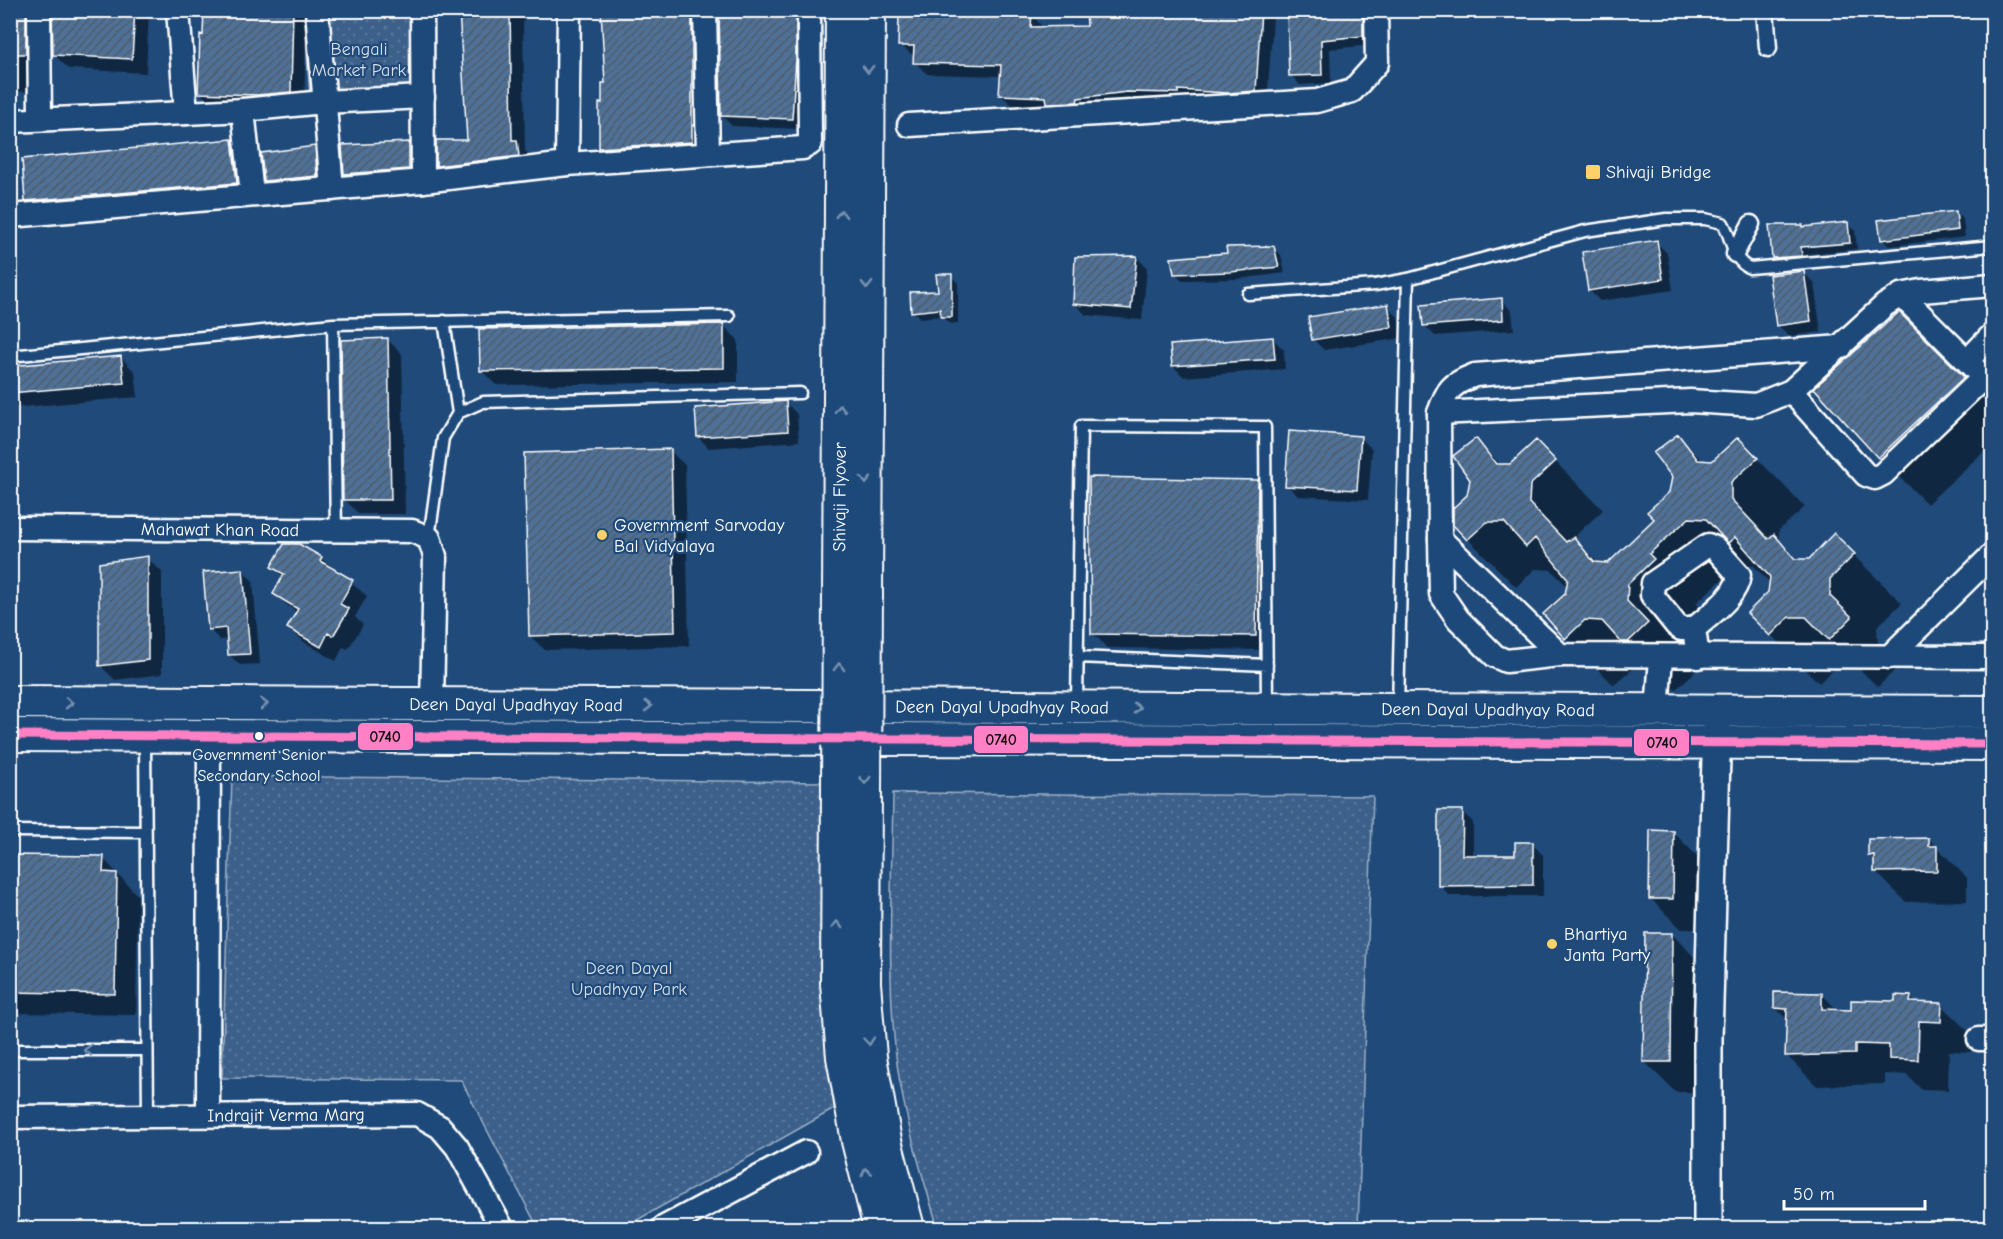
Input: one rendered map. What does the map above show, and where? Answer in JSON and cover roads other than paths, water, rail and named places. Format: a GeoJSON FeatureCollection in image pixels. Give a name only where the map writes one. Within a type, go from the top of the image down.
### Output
{"type":"FeatureCollection","features":[{"type":"Feature","properties":{"kind":"main road","name":"Shivaji Flyover"},"geometry":{"type":"LineString","coordinates":[[842,10],[851,983]]}},
{"type":"Feature","properties":{"kind":"main road","name":"Shivaji Flyover"},"geometry":{"type":"LineString","coordinates":[[851,983],[869,10]]}},
{"type":"Feature","properties":{"kind":"main road","name":"Deen Dayal Upadhyay Road"},"geometry":{"type":"LineString","coordinates":[[10,702],[1267,709],[1399,725],[1718,742],[1992,744]]}},
{"type":"Feature","properties":{"kind":"main road","name":"Deen Dayal Upadhyay Road"},"geometry":{"type":"LineString","coordinates":[[10,735],[209,736],[1399,725],[1657,710],[1992,712]]}},
{"type":"Feature","properties":{"kind":"main road"},"geometry":{"type":"LineString","coordinates":[[851,983],[845,1068],[858,1142],[880,1228]]}},
{"type":"Feature","properties":{"kind":"main road"},"geometry":{"type":"LineString","coordinates":[[851,983],[870,1057],[885,1141],[908,1228]]}},
{"type":"Feature","properties":{"kind":"street"},"geometry":{"type":"LineString","coordinates":[[39,10],[40,119]]}},
{"type":"Feature","properties":{"kind":"street"},"geometry":{"type":"LineString","coordinates":[[178,10],[186,113]]}},
{"type":"Feature","properties":{"kind":"street"},"geometry":{"type":"LineString","coordinates":[[317,10],[332,189]]}},
{"type":"Feature","properties":{"kind":"street"},"geometry":{"type":"LineString","coordinates":[[422,10],[423,181]]}},
{"type":"Feature","properties":{"kind":"street"},"geometry":{"type":"LineString","coordinates":[[567,164],[569,10]]}},
{"type":"Feature","properties":{"kind":"street"},"geometry":{"type":"LineString","coordinates":[[705,10],[708,154]]}},
{"type":"Feature","properties":{"kind":"street"},"geometry":{"type":"LineString","coordinates":[[10,216],[423,181],[567,164],[802,148],[810,144],[809,10]]}},
{"type":"Feature","properties":{"kind":"street"},"geometry":{"type":"LineString","coordinates":[[909,125],[1317,101],[1352,91],[1377,63],[1376,10]]}},
{"type":"Feature","properties":{"kind":"street"},"geometry":{"type":"LineString","coordinates":[[1765,10],[1768,48]]}},
{"type":"Feature","properties":{"kind":"street"},"geometry":{"type":"LineString","coordinates":[[10,121],[243,110],[323,102],[423,97]]}},
{"type":"Feature","properties":{"kind":"street"},"geometry":{"type":"LineString","coordinates":[[243,110],[252,195]]}},
{"type":"Feature","properties":{"kind":"street"},"geometry":{"type":"LineString","coordinates":[[1735,254],[1751,224]]}},
{"type":"Feature","properties":{"kind":"street"},"geometry":{"type":"LineString","coordinates":[[1439,413],[1690,401],[1755,405],[1791,392],[1886,305],[1901,295],[1992,285]]}},
{"type":"Feature","properties":{"kind":"street"},"geometry":{"type":"LineString","coordinates":[[1791,392],[1866,475],[1875,478],[1883,474],[1988,381],[1969,359],[1901,295]]}},
{"type":"Feature","properties":{"kind":"street"},"geometry":{"type":"LineString","coordinates":[[1969,359],[1992,335]]}},
{"type":"Feature","properties":{"kind":"street"},"geometry":{"type":"LineString","coordinates":[[1841,347],[1475,375],[1458,381],[1445,394],[1439,413],[1441,594],[1458,619],[1495,656],[1506,662],[1560,655],[1660,658],[1992,657]]}},
{"type":"Feature","properties":{"kind":"street","name":"Mahawat Khan Road"},"geometry":{"type":"LineString","coordinates":[[10,528],[412,531],[429,538]]}},
{"type":"Feature","properties":{"kind":"street"},"geometry":{"type":"LineString","coordinates":[[429,538],[435,556],[432,705]]}},
{"type":"Feature","properties":{"kind":"street"},"geometry":{"type":"LineString","coordinates":[[1440,539],[1560,655]]}},
{"type":"Feature","properties":{"kind":"street"},"geometry":{"type":"LineString","coordinates":[[1889,657],[1992,555]]}},
{"type":"Feature","properties":{"kind":"street"},"geometry":{"type":"LineString","coordinates":[[1694,629],[1698,657]]}},
{"type":"Feature","properties":{"kind":"street"},"geometry":{"type":"LineString","coordinates":[[1657,710],[1660,658]]}},
{"type":"Feature","properties":{"kind":"street"},"geometry":{"type":"LineString","coordinates":[[1707,1228],[1708,1038],[1718,742],[1716,710]]}},
{"type":"Feature","properties":{"kind":"street"},"geometry":{"type":"LineString","coordinates":[[208,1114],[209,736]]}},
{"type":"Feature","properties":{"kind":"street","name":"Indrajit Verma Marg"},"geometry":{"type":"LineString","coordinates":[[10,1117],[417,1114],[440,1127],[457,1147],[502,1228]]}},
{"type":"Feature","properties":{"kind":"street"},"geometry":{"type":"LineString","coordinates":[[663,1228],[806,1152]]}},
{"type":"Feature","properties":{"kind":"lane"},"geometry":{"type":"LineString","coordinates":[[1248,294],[1375,285],[1408,279],[1585,231],[1666,219],[1705,219],[1723,223],[1731,236],[1735,254],[1741,264],[1750,268],[1992,246]]}},
{"type":"Feature","properties":{"kind":"lane"},"geometry":{"type":"LineString","coordinates":[[1399,725],[1408,279]]}},
{"type":"Feature","properties":{"kind":"lane"},"geometry":{"type":"LineString","coordinates":[[10,356],[333,324],[729,316]]}},
{"type":"Feature","properties":{"kind":"lane"},"geometry":{"type":"LineString","coordinates":[[444,321],[458,413]]}},
{"type":"Feature","properties":{"kind":"lane"},"geometry":{"type":"LineString","coordinates":[[333,324],[336,532]]}},
{"type":"Feature","properties":{"kind":"lane"},"geometry":{"type":"LineString","coordinates":[[429,538],[442,438],[458,413],[483,402],[800,393]]}},
{"type":"Feature","properties":{"kind":"lane"},"geometry":{"type":"LineString","coordinates":[[1077,708],[1081,426],[1265,427],[1267,709]]}},
{"type":"Feature","properties":{"kind":"lane"},"geometry":{"type":"LineString","coordinates":[[1077,657],[1267,665]]}},
{"type":"Feature","properties":{"kind":"lane"},"geometry":{"type":"LineString","coordinates":[[145,736],[148,1115]]}},
{"type":"Feature","properties":{"kind":"lane"},"geometry":{"type":"LineString","coordinates":[[10,831],[144,832]]}},
{"type":"Feature","properties":{"kind":"lane"},"geometry":{"type":"LineString","coordinates":[[10,1050],[147,1050]]}},
{"type":"Feature","properties":{"kind":"place","name":"Shivaji Bridge"},"geometry":{"type":"Point","coordinates":[1593,172]}},
{"type":"Feature","properties":{"kind":"place","name":"Government Sarvoday Bal Vidyalaya"},"geometry":{"type":"Point","coordinates":[602,535]}},
{"type":"Feature","properties":{"kind":"place","name":"Government Senior Secondary School"},"geometry":{"type":"Point","coordinates":[259,736]}},
{"type":"Feature","properties":{"kind":"place","name":"Bhartiya Janta Party"},"geometry":{"type":"Point","coordinates":[1552,944]}},
{"type":"Feature","properties":{"kind":"park label","name":"Bengali Market Park"},"geometry":{"type":"Point","coordinates":[359,59]}},
{"type":"Feature","properties":{"kind":"park label","name":"Deen Dayal Upadhyay Park"},"geometry":{"type":"Point","coordinates":[629,978]}}]}
